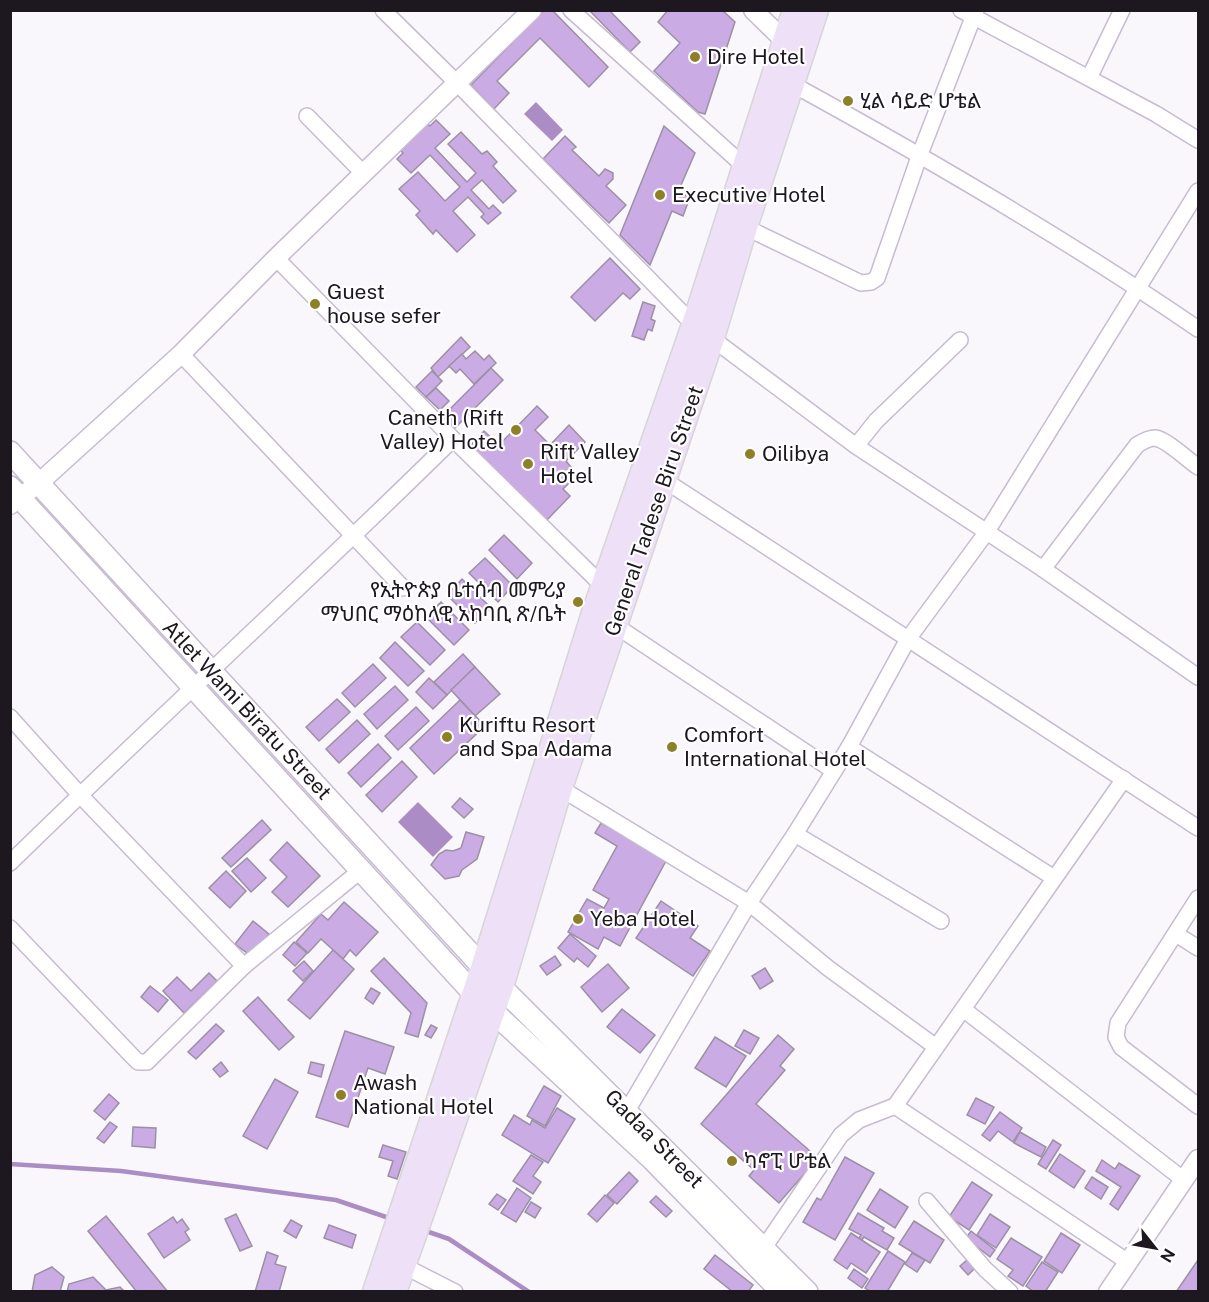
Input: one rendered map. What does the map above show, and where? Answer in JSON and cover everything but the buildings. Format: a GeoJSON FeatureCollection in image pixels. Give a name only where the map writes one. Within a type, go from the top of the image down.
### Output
{"type":"FeatureCollection","features":[{"type":"Feature","properties":{"kind":"main road","name":"General Tadese Biru Street"},"geometry":{"type":"LineString","coordinates":[[483,1003],[483,968],[703,331],[745,227],[792,84],[795,10]]}},
{"type":"Feature","properties":{"kind":"main road","name":"General Tadese Biru Street"},"geometry":{"type":"LineString","coordinates":[[703,331],[744,166],[793,49],[816,10]]}},
{"type":"Feature","properties":{"kind":"main road","name":"Atlet Wami Biratu Street"},"geometry":{"type":"LineString","coordinates":[[10,452],[501,987]]}},
{"type":"Feature","properties":{"kind":"main road","name":"General Tadese Biru Street"},"geometry":{"type":"LineString","coordinates":[[483,1003],[501,987],[560,788],[605,619],[604,587],[655,473]]}},
{"type":"Feature","properties":{"kind":"main road","name":"Atlet Wami Biratu Street"},"geometry":{"type":"LineString","coordinates":[[14,496],[483,1003],[652,1159],[783,1292]]}},
{"type":"Feature","properties":{"kind":"main road","name":"Gadaa Street"},"geometry":{"type":"LineString","coordinates":[[501,987],[807,1292]]}},
{"type":"Feature","properties":{"kind":"main road"},"geometry":{"type":"LineString","coordinates":[[393,1292],[400,1252],[416,1199],[483,1003]]}},
{"type":"Feature","properties":{"kind":"main road"},"geometry":{"type":"LineString","coordinates":[[375,1292],[400,1252]]}},
{"type":"Feature","properties":{"kind":"street"},"geometry":{"type":"LineString","coordinates":[[383,10],[703,331],[856,446],[1043,569],[1198,678]]}},
{"type":"Feature","properties":{"kind":"street"},"geometry":{"type":"LineString","coordinates":[[14,496],[39,483],[182,354],[276,258],[532,10]]}},
{"type":"Feature","properties":{"kind":"street"},"geometry":{"type":"LineString","coordinates":[[571,10],[744,166]]}},
{"type":"Feature","properties":{"kind":"street"},"geometry":{"type":"LineString","coordinates":[[753,10],[793,49]]}},
{"type":"Feature","properties":{"kind":"street"},"geometry":{"type":"LineString","coordinates":[[1089,78],[1122,10]]}},
{"type":"Feature","properties":{"kind":"street"},"geometry":{"type":"LineString","coordinates":[[745,227],[861,283],[871,282],[877,278],[970,12],[1156,114],[1198,140]]}},
{"type":"Feature","properties":{"kind":"street"},"geometry":{"type":"LineString","coordinates":[[792,84],[921,154],[1196,321]]}},
{"type":"Feature","properties":{"kind":"street"},"geometry":{"type":"LineString","coordinates":[[308,116],[364,174]]}},
{"type":"Feature","properties":{"kind":"street"},"geometry":{"type":"LineString","coordinates":[[627,1111],[749,903],[849,747],[908,639],[986,533],[1198,191]]}},
{"type":"Feature","properties":{"kind":"street"},"geometry":{"type":"LineString","coordinates":[[276,258],[453,439],[604,587]]}},
{"type":"Feature","properties":{"kind":"street"},"geometry":{"type":"LineString","coordinates":[[856,446],[876,421],[960,340]]}},
{"type":"Feature","properties":{"kind":"street"},"geometry":{"type":"LineString","coordinates":[[182,354],[403,588]]}},
{"type":"Feature","properties":{"kind":"street"},"geometry":{"type":"LineString","coordinates":[[1043,569],[1137,445],[1144,440],[1155,438],[1198,467]]}},
{"type":"Feature","properties":{"kind":"street"},"geometry":{"type":"LineString","coordinates":[[10,863],[192,687],[354,537],[453,439]]}},
{"type":"Feature","properties":{"kind":"street"},"geometry":{"type":"LineString","coordinates":[[655,473],[1198,828]]}},
{"type":"Feature","properties":{"kind":"street"},"geometry":{"type":"LineString","coordinates":[[605,619],[834,771]]}},
{"type":"Feature","properties":{"kind":"street"},"geometry":{"type":"LineString","coordinates":[[10,717],[80,795],[244,966]]}},
{"type":"Feature","properties":{"kind":"street"},"geometry":{"type":"LineString","coordinates":[[849,747],[1054,878]]}},
{"type":"Feature","properties":{"kind":"street"},"geometry":{"type":"LineString","coordinates":[[763,1249],[841,1135],[859,1120],[895,1106],[1124,779]]}},
{"type":"Feature","properties":{"kind":"street"},"geometry":{"type":"LineString","coordinates":[[560,788],[749,903],[828,968],[936,1047]]}},
{"type":"Feature","properties":{"kind":"street"},"geometry":{"type":"LineString","coordinates":[[795,834],[941,921]]}},
{"type":"Feature","properties":{"kind":"street"},"geometry":{"type":"LineString","coordinates":[[10,928],[138,1062],[147,1062],[244,966],[360,872]]}},
{"type":"Feature","properties":{"kind":"street"},"geometry":{"type":"LineString","coordinates":[[1198,898],[1118,1023],[1116,1037],[1121,1047],[1198,1107]]}},
{"type":"Feature","properties":{"kind":"street"},"geometry":{"type":"LineString","coordinates":[[1176,934],[1198,948]]}},
{"type":"Feature","properties":{"kind":"street"},"geometry":{"type":"LineString","coordinates":[[963,1009],[1184,1180]]}},
{"type":"Feature","properties":{"kind":"street"},"geometry":{"type":"LineString","coordinates":[[895,1106],[1128,1262]]}},
{"type":"Feature","properties":{"kind":"street"},"geometry":{"type":"LineString","coordinates":[[1108,1292],[1198,1159]]}},
{"type":"Feature","properties":{"kind":"street"},"geometry":{"type":"LineString","coordinates":[[927,1201],[985,1269],[1010,1292]]}},
{"type":"Feature","properties":{"kind":"street"},"geometry":{"type":"LineString","coordinates":[[400,1252],[455,1292]]}},
{"type":"Feature","properties":{"kind":"shaded area"},"geometry":{"type":"Polygon","coordinates":[[[536,102],[563,130],[552,141],[524,114],[536,102]]]}},
{"type":"Feature","properties":{"kind":"shaded area"},"geometry":{"type":"Polygon","coordinates":[[[418,802],[453,837],[433,857],[398,822],[418,802]]]}},
{"type":"Feature","properties":{"kind":"waterway"},"geometry":{"type":"LineString","coordinates":[[10,1164],[121,1171],[336,1200],[392,1219]]}},
{"type":"Feature","properties":{"kind":"waterway"},"geometry":{"type":"LineString","coordinates":[[423,1230],[449,1239],[529,1292]]}},
{"type":"Feature","properties":{"kind":"place","name":"Dire Hotel"},"geometry":{"type":"Point","coordinates":[695,57]}},
{"type":"Feature","properties":{"kind":"place","name":"ሂል ሳይድ ሆቴል"},"geometry":{"type":"Point","coordinates":[848,101]}},
{"type":"Feature","properties":{"kind":"place","name":"Executive Hotel"},"geometry":{"type":"Point","coordinates":[660,195]}},
{"type":"Feature","properties":{"kind":"place","name":"Guest house sefer"},"geometry":{"type":"Point","coordinates":[315,304]}},
{"type":"Feature","properties":{"kind":"place","name":"Caneth (Rift Valley) Hotel"},"geometry":{"type":"Point","coordinates":[516,430]}},
{"type":"Feature","properties":{"kind":"place","name":"Oilibya"},"geometry":{"type":"Point","coordinates":[750,454]}},
{"type":"Feature","properties":{"kind":"place","name":"Rift Valley Hotel"},"geometry":{"type":"Point","coordinates":[528,464]}},
{"type":"Feature","properties":{"kind":"place","name":"የኢትዮጵያ ቤተሰብ መምሪያ ማህበር ማዕከላዊ አከባቢ ጽ/ቤት"},"geometry":{"type":"Point","coordinates":[578,602]}},
{"type":"Feature","properties":{"kind":"place","name":"Kuriftu Resort and Spa Adama"},"geometry":{"type":"Point","coordinates":[447,737]}},
{"type":"Feature","properties":{"kind":"place","name":"Comfort International Hotel"},"geometry":{"type":"Point","coordinates":[672,747]}},
{"type":"Feature","properties":{"kind":"place","name":"Yeba Hotel"},"geometry":{"type":"Point","coordinates":[578,919]}},
{"type":"Feature","properties":{"kind":"place","name":"Awash National Hotel"},"geometry":{"type":"Point","coordinates":[341,1095]}},
{"type":"Feature","properties":{"kind":"place","name":"ካኖፒ ሆቴል"},"geometry":{"type":"Point","coordinates":[732,1161]}}]}
